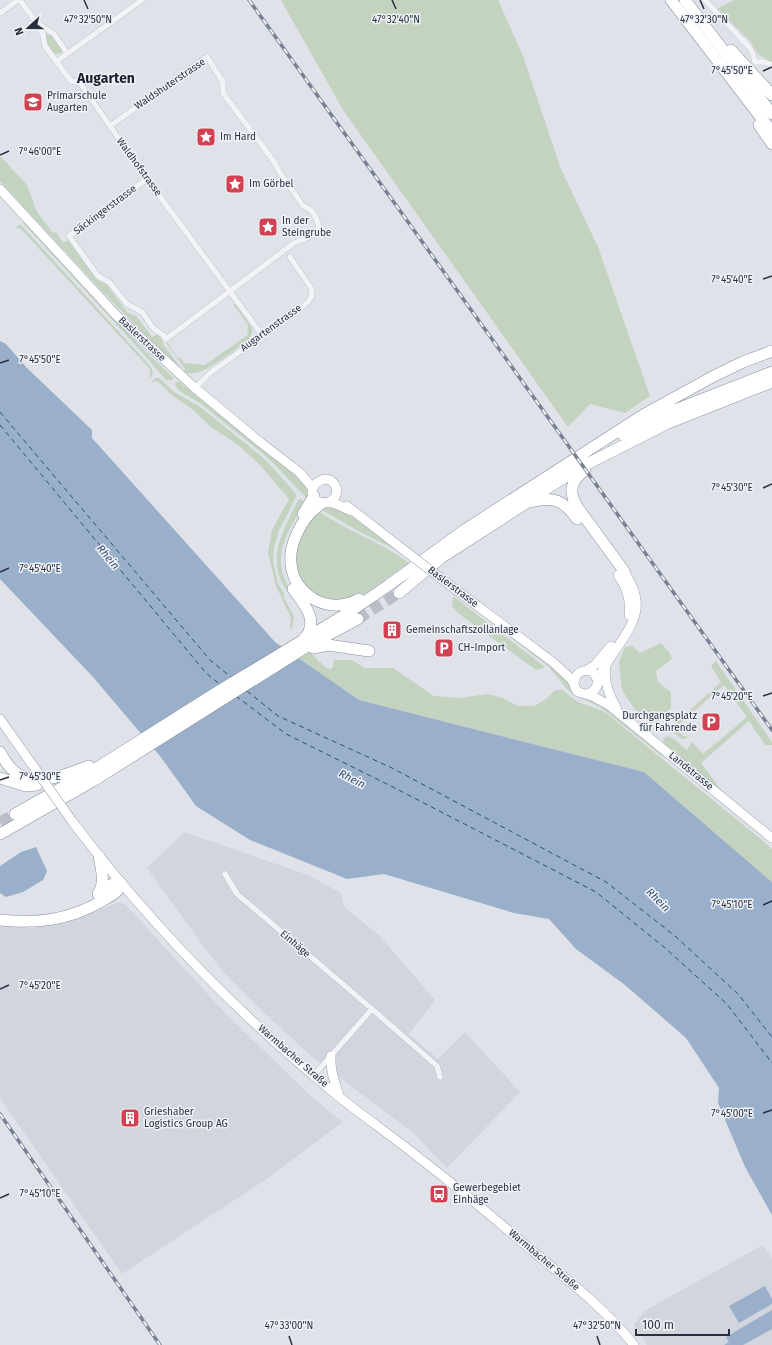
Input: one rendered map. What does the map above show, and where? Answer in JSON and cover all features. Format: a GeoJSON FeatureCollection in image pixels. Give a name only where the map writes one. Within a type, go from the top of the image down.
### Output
{"type":"FeatureCollection","features":[{"type":"Feature","properties":{"kind":"highway"},"geometry":{"type":"LineString","coordinates":[[671,0],[772,132]]}},
{"type":"Feature","properties":{"kind":"highway"},"geometry":{"type":"LineString","coordinates":[[686,2],[772,95]]}},
{"type":"Feature","properties":{"kind":"highway"},"geometry":{"type":"LineString","coordinates":[[686,2],[772,114]]}},
{"type":"Feature","properties":{"kind":"highway"},"geometry":{"type":"LineString","coordinates":[[713,55],[772,144]]}},
{"type":"Feature","properties":{"kind":"highway"},"geometry":{"type":"LineString","coordinates":[[222,695],[290,658],[348,613],[466,529],[643,415],[697,384],[743,362],[772,352]]}},
{"type":"Feature","properties":{"kind":"highway"},"geometry":{"type":"LineString","coordinates":[[582,455],[677,409],[772,372]]}},
{"type":"Feature","properties":{"kind":"highway"},"geometry":{"type":"LineString","coordinates":[[399,592],[441,558],[565,477],[608,453],[666,424],[772,382]]}},
{"type":"Feature","properties":{"kind":"highway"},"geometry":{"type":"LineString","coordinates":[[753,390],[772,387]]}},
{"type":"Feature","properties":{"kind":"highway"},"geometry":{"type":"LineString","coordinates":[[608,453],[578,476],[572,485],[572,496],[578,508],[621,573]]}},
{"type":"Feature","properties":{"kind":"highway"},"geometry":{"type":"LineString","coordinates":[[319,498],[298,531],[290,562],[294,576],[305,593],[310,597],[322,604],[347,605],[411,568]]}},
{"type":"Feature","properties":{"kind":"highway"},"geometry":{"type":"LineString","coordinates":[[308,645],[305,638],[309,629],[311,618],[304,603],[288,582],[284,557],[292,531],[309,506],[319,498]]}},
{"type":"Feature","properties":{"kind":"highway"},"geometry":{"type":"LineString","coordinates":[[526,503],[547,499],[556,500],[566,506],[571,510],[621,573]]}},
{"type":"Feature","properties":{"kind":"highway"},"geometry":{"type":"LineString","coordinates":[[1,834],[82,788],[136,749],[222,695],[308,645],[358,619]]}},
{"type":"Feature","properties":{"kind":"highway"},"geometry":{"type":"LineString","coordinates":[[308,645],[328,645],[369,651]]}},
{"type":"Feature","properties":{"kind":"highway"},"geometry":{"type":"LineString","coordinates":[[0,752],[9,767],[15,772],[27,779],[36,780],[68,774],[136,749]]}},
{"type":"Feature","properties":{"kind":"highway"},"geometry":{"type":"LineString","coordinates":[[15,814],[39,802],[117,755]]}},
{"type":"Feature","properties":{"kind":"highway"},"geometry":{"type":"LineString","coordinates":[[0,778],[20,785],[36,786],[95,769]]}},
{"type":"Feature","properties":{"kind":"highway"},"geometry":{"type":"LineString","coordinates":[[46,791],[70,783]]}},
{"type":"Feature","properties":{"kind":"highway"},"geometry":{"type":"LineString","coordinates":[[99,856],[103,878],[103,885],[99,893]]}},
{"type":"Feature","properties":{"kind":"highway"},"geometry":{"type":"LineString","coordinates":[[0,917],[48,917],[66,913],[83,907],[99,893],[114,883],[121,883],[119,889],[115,893],[90,908],[72,915],[39,921],[16,922],[0,920]]}},
{"type":"Feature","properties":{"kind":"main road","name":"Baslerstrasse"},"geometry":{"type":"LineString","coordinates":[[0,188],[116,315],[195,388],[299,472],[319,498],[351,511]]}},
{"type":"Feature","properties":{"kind":"main road","name":"Baslerstrasse"},"geometry":{"type":"LineString","coordinates":[[299,472],[320,480]]}},
{"type":"Feature","properties":{"kind":"main road"},"geometry":{"type":"LineString","coordinates":[[327,479],[332,481],[336,487],[336,495],[335,498],[319,498],[314,484],[320,480],[327,479]]}},
{"type":"Feature","properties":{"kind":"main road","name":"Baslerstrasse"},"geometry":{"type":"LineString","coordinates":[[336,495],[351,511],[565,670],[574,684]]}},
{"type":"Feature","properties":{"kind":"main road"},"geometry":{"type":"LineString","coordinates":[[621,573],[630,581],[635,595],[636,610],[630,626],[601,670],[594,691],[587,694],[578,692],[574,684],[575,677],[595,665],[626,624],[629,616],[630,600],[621,573]]}},
{"type":"Feature","properties":{"kind":"main road"},"geometry":{"type":"LineString","coordinates":[[607,662],[605,669],[606,685],[621,716]]}},
{"type":"Feature","properties":{"kind":"main road"},"geometry":{"type":"LineString","coordinates":[[565,670],[584,671],[595,675],[597,683]]}},
{"type":"Feature","properties":{"kind":"main road","name":"Landstrasse"},"geometry":{"type":"LineString","coordinates":[[597,683],[608,705]]}},
{"type":"Feature","properties":{"kind":"main road","name":"Landstrasse"},"geometry":{"type":"LineString","coordinates":[[587,694],[608,705],[772,838]]}},
{"type":"Feature","properties":{"kind":"main road","name":"Warmbacher Straße"},"geometry":{"type":"LineString","coordinates":[[0,719],[72,821],[99,856],[121,883],[190,960],[251,1020],[314,1075],[419,1157],[567,1279],[626,1335],[634,1345]]}},
{"type":"Feature","properties":{"kind":"main road"},"geometry":{"type":"LineString","coordinates":[[331,1056],[332,1074],[339,1096]]}},
{"type":"Feature","properties":{"kind":"street"},"geometry":{"type":"LineString","coordinates":[[0,13],[19,0]]}},
{"type":"Feature","properties":{"kind":"street","name":"Waldhofstrasse"},"geometry":{"type":"LineString","coordinates":[[19,0],[37,23],[43,35],[45,46],[71,81],[80,83],[147,179],[262,335]]}},
{"type":"Feature","properties":{"kind":"street"},"geometry":{"type":"LineString","coordinates":[[57,61],[142,0]]}},
{"type":"Feature","properties":{"kind":"street"},"geometry":{"type":"LineString","coordinates":[[705,0],[749,47],[755,62],[764,62],[772,66]]}},
{"type":"Feature","properties":{"kind":"street"},"geometry":{"type":"LineString","coordinates":[[37,23],[54,34],[67,53]]}},
{"type":"Feature","properties":{"kind":"street","name":"Waldshuterstrasse"},"geometry":{"type":"LineString","coordinates":[[110,126],[207,57],[223,82],[223,93],[275,163],[303,206],[311,210],[319,226],[316,232],[307,239],[294,243],[231,292]]}},
{"type":"Feature","properties":{"kind":"street","name":"Säckingerstrasse"},"geometry":{"type":"LineString","coordinates":[[147,179],[69,236],[98,276],[109,282],[127,304],[142,312],[154,328],[163,334],[166,339],[231,292]]}},
{"type":"Feature","properties":{"kind":"street","name":"Augartenstrasse"},"geometry":{"type":"LineString","coordinates":[[195,388],[210,374],[307,303],[312,296],[311,288],[290,257]]}},
{"type":"Feature","properties":{"kind":"street","name":"Einhäge"},"geometry":{"type":"LineString","coordinates":[[225,874],[237,894],[437,1066],[440,1077]]}},
{"type":"Feature","properties":{"kind":"street"},"geometry":{"type":"LineString","coordinates":[[314,1075],[372,1009]]}},
{"type":"Feature","properties":{"kind":"shaded area"},"geometry":{"type":"Polygon","coordinates":[[[184,832],[308,875],[341,893],[344,907],[379,935],[435,1000],[409,1034],[438,1059],[465,1032],[520,1092],[447,1168],[411,1131],[312,1057],[262,1011],[224,973],[147,868],[184,832]]]}},
{"type":"Feature","properties":{"kind":"shaded area"},"geometry":{"type":"Polygon","coordinates":[[[118,902],[125,904],[228,1016],[313,1098],[343,1122],[265,1180],[122,1274],[0,1098],[0,926],[34,928],[86,916],[118,902]]]}},
{"type":"Feature","properties":{"kind":"shaded area"},"geometry":{"type":"Polygon","coordinates":[[[763,1245],[772,1259],[772,1345],[647,1345],[634,1325],[644,1311],[763,1245]]]}},
{"type":"Feature","properties":{"kind":"green space"},"geometry":{"type":"Polygon","coordinates":[[[281,0],[498,0],[523,56],[561,169],[598,247],[650,396],[625,413],[590,404],[568,427],[343,110],[281,0]]]}},
{"type":"Feature","properties":{"kind":"green space"},"geometry":{"type":"Polygon","coordinates":[[[734,0],[772,0],[772,63],[758,54],[750,41],[717,9],[734,0]]]}},
{"type":"Feature","properties":{"kind":"green space"},"geometry":{"type":"Polygon","coordinates":[[[47,34],[54,36],[63,49],[61,53],[55,53],[50,49],[46,36],[47,34]]]}},
{"type":"Feature","properties":{"kind":"green space"},"geometry":{"type":"Polygon","coordinates":[[[0,156],[27,185],[37,212],[53,233],[56,232],[63,243],[68,240],[96,279],[107,285],[127,312],[137,317],[152,337],[158,334],[163,344],[181,368],[154,344],[99,288],[0,181],[0,156]]]}},
{"type":"Feature","properties":{"kind":"green space"},"geometry":{"type":"Polygon","coordinates":[[[24,222],[142,348],[174,378],[172,380],[166,380],[23,223],[24,222]]]}},
{"type":"Feature","properties":{"kind":"green space"},"geometry":{"type":"Polygon","coordinates":[[[21,225],[151,367],[153,374],[149,380],[150,369],[20,228],[15,228],[21,225]]]}},
{"type":"Feature","properties":{"kind":"green space"},"geometry":{"type":"Polygon","coordinates":[[[233,304],[235,304],[252,328],[252,333],[249,339],[209,368],[200,372],[184,372],[185,369],[166,343],[167,342],[178,358],[180,357],[184,363],[205,365],[249,334],[247,332],[248,325],[233,304]]]}},
{"type":"Feature","properties":{"kind":"green space"},"geometry":{"type":"Polygon","coordinates":[[[156,378],[159,378],[174,392],[199,406],[260,455],[296,494],[296,497],[279,531],[274,547],[273,561],[278,584],[284,592],[284,598],[294,616],[292,629],[290,629],[291,618],[276,586],[268,553],[272,530],[289,499],[260,465],[237,444],[212,428],[193,410],[172,395],[157,381],[151,382],[156,378]]]}},
{"type":"Feature","properties":{"kind":"green space"},"geometry":{"type":"Polygon","coordinates":[[[178,381],[299,477],[309,488],[308,500],[262,453],[201,404],[178,390],[175,384],[178,381]]]}},
{"type":"Feature","properties":{"kind":"green space"},"geometry":{"type":"Polygon","coordinates":[[[300,499],[306,502],[289,530],[282,550],[281,560],[282,571],[289,589],[302,609],[283,585],[277,563],[277,552],[283,531],[298,500],[300,499]]]}},
{"type":"Feature","properties":{"kind":"green space"},"geometry":{"type":"Polygon","coordinates":[[[324,507],[332,507],[346,512],[396,550],[358,531],[320,509],[324,507]]]}},
{"type":"Feature","properties":{"kind":"green space"},"geometry":{"type":"Polygon","coordinates":[[[318,511],[387,549],[409,563],[366,593],[351,600],[327,601],[312,593],[303,584],[297,572],[295,554],[298,542],[307,523],[318,511]]]}},
{"type":"Feature","properties":{"kind":"green space"},"geometry":{"type":"Polygon","coordinates":[[[453,596],[545,667],[536,670],[455,611],[456,610],[452,607],[453,596]]]}},
{"type":"Feature","properties":{"kind":"green space"},"geometry":{"type":"Polygon","coordinates":[[[461,599],[597,701],[664,755],[663,757],[600,707],[574,695],[566,688],[549,667],[461,599]]]}},
{"type":"Feature","properties":{"kind":"green space"},"geometry":{"type":"Polygon","coordinates":[[[661,643],[669,652],[672,659],[656,671],[658,682],[671,692],[671,708],[660,721],[650,723],[633,707],[622,690],[619,662],[625,647],[633,646],[640,653],[661,643]]]}},
{"type":"Feature","properties":{"kind":"green space"},"geometry":{"type":"Polygon","coordinates":[[[310,652],[326,668],[332,669],[334,660],[352,660],[365,668],[393,668],[434,696],[460,698],[488,694],[503,698],[518,706],[534,706],[546,699],[555,690],[563,690],[578,702],[606,713],[768,845],[772,849],[772,882],[644,772],[359,700],[297,658],[310,652]]]}},
{"type":"Feature","properties":{"kind":"green space"},"geometry":{"type":"Polygon","coordinates":[[[716,661],[772,742],[772,745],[765,745],[749,721],[701,763],[724,794],[665,746],[663,741],[667,736],[674,739],[687,750],[692,742],[703,754],[747,717],[724,685],[675,728],[683,736],[688,738],[681,739],[673,732],[672,726],[721,682],[711,666],[716,661]]]}},
{"type":"Feature","properties":{"kind":"water","name":"Rhein"},"geometry":{"type":"Polygon","coordinates":[[[0,341],[6,344],[27,368],[92,430],[92,438],[275,642],[359,700],[644,772],[772,882],[772,1215],[745,1167],[718,1103],[719,1088],[686,1038],[625,985],[576,949],[549,919],[514,913],[384,874],[347,879],[250,840],[196,806],[160,756],[93,677],[0,579],[0,341]]]}},
{"type":"Feature","properties":{"kind":"water"},"geometry":{"type":"Polygon","coordinates":[[[36,847],[47,871],[43,880],[23,892],[6,897],[0,893],[0,866],[21,852],[36,847]]]}},
{"type":"Feature","properties":{"kind":"water"},"geometry":{"type":"Polygon","coordinates":[[[765,1286],[772,1299],[772,1304],[739,1323],[729,1306],[765,1286]]]}},
{"type":"Feature","properties":{"kind":"water"},"geometry":{"type":"Polygon","coordinates":[[[772,1310],[772,1329],[743,1345],[724,1345],[729,1342],[726,1337],[772,1310]]]}},
{"type":"Feature","properties":{"kind":"ferry route"},"geometry":{"type":"LineString","coordinates":[[0,412],[210,660],[231,677]]}},
{"type":"Feature","properties":{"kind":"ferry route"},"geometry":{"type":"LineString","coordinates":[[0,425],[206,673],[221,685]]}},
{"type":"Feature","properties":{"kind":"ferry route"},"geometry":{"type":"LineString","coordinates":[[247,691],[278,716],[392,768],[606,882],[675,936],[738,994],[772,1037]]}},
{"type":"Feature","properties":{"kind":"ferry route"},"geometry":{"type":"LineString","coordinates":[[236,696],[286,734],[391,786],[596,892],[664,947],[727,1004],[772,1063]]}},
{"type":"Feature","properties":{"kind":"tunnel"},"geometry":{"type":"LineString","coordinates":[[358,619],[399,593]]}},
{"type":"Feature","properties":{"kind":"tunnel"},"geometry":{"type":"LineString","coordinates":[[0,822],[15,814]]}},
{"type":"Feature","properties":{"kind":"railway"},"geometry":{"type":"LineString","coordinates":[[249,0],[772,730]]}},
{"type":"Feature","properties":{"kind":"railway"},"geometry":{"type":"LineString","coordinates":[[0,1114],[160,1345]]}},
{"type":"Feature","properties":{"kind":"place","name":"Primarschule Augarten"},"geometry":{"type":"Point","coordinates":[33,102]}},
{"type":"Feature","properties":{"kind":"place","name":"Im Hard"},"geometry":{"type":"Point","coordinates":[206,137]}},
{"type":"Feature","properties":{"kind":"place","name":"Im Görbel"},"geometry":{"type":"Point","coordinates":[235,184]}},
{"type":"Feature","properties":{"kind":"place","name":"In der Steingrube"},"geometry":{"type":"Point","coordinates":[268,227]}},
{"type":"Feature","properties":{"kind":"place","name":"Gemeinschaftszollanlage"},"geometry":{"type":"Point","coordinates":[392,630]}},
{"type":"Feature","properties":{"kind":"place","name":"CH-Import"},"geometry":{"type":"Point","coordinates":[444,648]}},
{"type":"Feature","properties":{"kind":"place","name":"Durchgangsplatz für Fahrende"},"geometry":{"type":"Point","coordinates":[711,722]}},
{"type":"Feature","properties":{"kind":"place","name":"Grieshaber Logistics Group AG"},"geometry":{"type":"Point","coordinates":[130,1118]}},
{"type":"Feature","properties":{"kind":"place","name":"Gewerbegebiet Einhäge"},"geometry":{"type":"Point","coordinates":[439,1194]}},
{"type":"Feature","properties":{"kind":"district","name":"Augarten"},"geometry":{"type":"Point","coordinates":[106,78]}}]}
